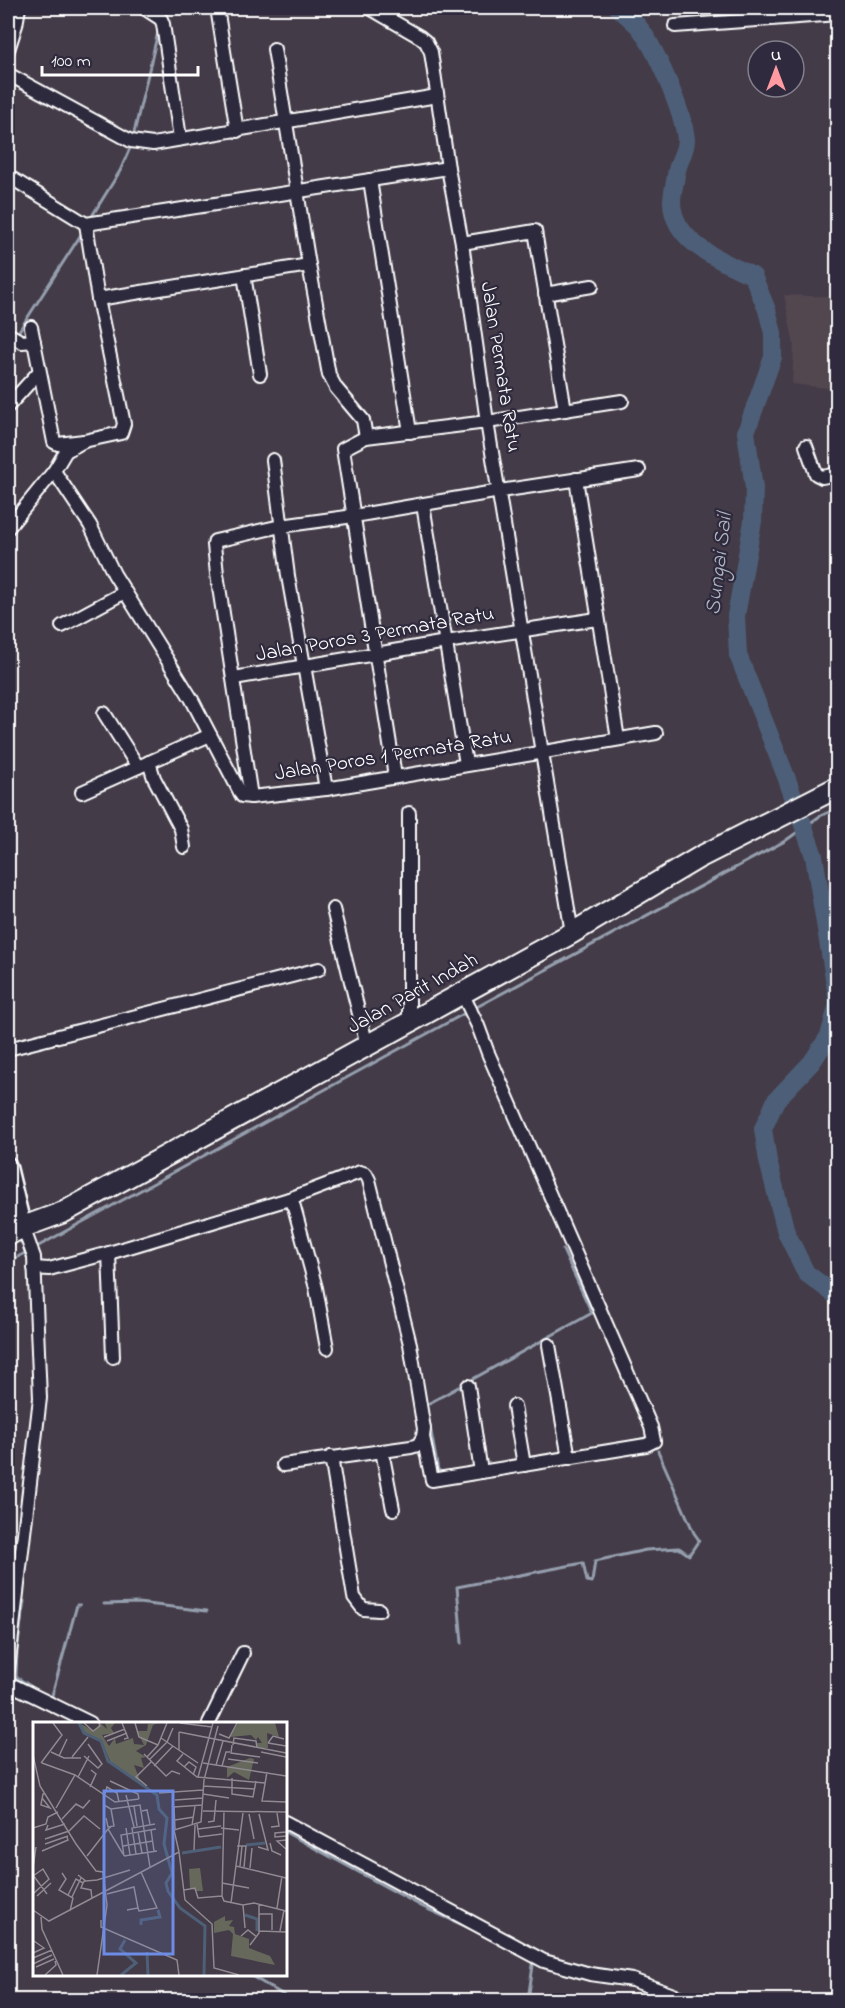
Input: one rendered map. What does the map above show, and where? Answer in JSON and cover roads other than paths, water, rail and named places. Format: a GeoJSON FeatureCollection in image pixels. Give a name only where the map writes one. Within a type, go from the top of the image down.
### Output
{"type":"FeatureCollection","features":[{"type":"Feature","properties":{"kind":"main road","name":"Jalan Parit Indah"},"geometry":{"type":"LineString","coordinates":[[15,1231],[64,1212],[409,1023],[464,998],[700,857],[837,787]]}},
{"type":"Feature","properties":{"kind":"street"},"geometry":{"type":"LineString","coordinates":[[8,50],[19,8]]}},
{"type":"Feature","properties":{"kind":"street"},"geometry":{"type":"LineString","coordinates":[[144,8],[161,19],[163,24],[180,138]]}},
{"type":"Feature","properties":{"kind":"street"},"geometry":{"type":"LineString","coordinates":[[217,8],[237,131]]}},
{"type":"Feature","properties":{"kind":"street","name":"Jalan Permata Ratu"},"geometry":{"type":"LineString","coordinates":[[370,8],[426,42],[431,52],[488,422],[572,933]]}},
{"type":"Feature","properties":{"kind":"street"},"geometry":{"type":"LineString","coordinates":[[675,26],[837,14]]}},
{"type":"Feature","properties":{"kind":"street"},"geometry":{"type":"LineString","coordinates":[[274,49],[329,375],[336,388],[363,420],[366,437]]}},
{"type":"Feature","properties":{"kind":"street"},"geometry":{"type":"LineString","coordinates":[[8,74],[131,141],[153,144],[437,96]]}},
{"type":"Feature","properties":{"kind":"street"},"geometry":{"type":"LineString","coordinates":[[8,176],[86,224],[448,168]]}},
{"type":"Feature","properties":{"kind":"street"},"geometry":{"type":"LineString","coordinates":[[370,180],[410,432]]}},
{"type":"Feature","properties":{"kind":"street"},"geometry":{"type":"LineString","coordinates":[[31,327],[54,442],[58,444],[84,441],[118,434],[124,428],[98,299],[86,224]]}},
{"type":"Feature","properties":{"kind":"street"},"geometry":{"type":"LineString","coordinates":[[462,243],[535,231],[565,410]]}},
{"type":"Feature","properties":{"kind":"street"},"geometry":{"type":"LineString","coordinates":[[98,299],[309,264]]}},
{"type":"Feature","properties":{"kind":"street"},"geometry":{"type":"LineString","coordinates":[[244,275],[260,374]]}},
{"type":"Feature","properties":{"kind":"street"},"geometry":{"type":"LineString","coordinates":[[545,294],[592,286]]}},
{"type":"Feature","properties":{"kind":"street"},"geometry":{"type":"LineString","coordinates":[[8,334],[22,342],[34,341]]}},
{"type":"Feature","properties":{"kind":"street"},"geometry":{"type":"LineString","coordinates":[[8,406],[39,372]]}},
{"type":"Feature","properties":{"kind":"street"},"geometry":{"type":"LineString","coordinates":[[395,776],[344,447],[366,437],[488,422],[622,401]]}},
{"type":"Feature","properties":{"kind":"street"},"geometry":{"type":"LineString","coordinates":[[8,526],[54,471],[66,452],[84,441]]}},
{"type":"Feature","properties":{"kind":"street"},"geometry":{"type":"LineString","coordinates":[[807,446],[816,474],[822,477],[837,474]]}},
{"type":"Feature","properties":{"kind":"street"},"geometry":{"type":"LineString","coordinates":[[273,460],[288,576],[326,789]]}},
{"type":"Feature","properties":{"kind":"street"},"geometry":{"type":"LineString","coordinates":[[54,471],[90,525],[114,574],[191,698],[242,796],[251,797],[214,542],[218,539],[281,526],[639,470]]}},
{"type":"Feature","properties":{"kind":"street"},"geometry":{"type":"LineString","coordinates":[[576,479],[618,739]]}},
{"type":"Feature","properties":{"kind":"street"},"geometry":{"type":"LineString","coordinates":[[423,505],[466,764]]}},
{"type":"Feature","properties":{"kind":"street"},"geometry":{"type":"LineString","coordinates":[[62,626],[125,592]]}},
{"type":"Feature","properties":{"kind":"street","name":"Jalan Poros 3 Permata Ratu"},"geometry":{"type":"LineString","coordinates":[[234,678],[597,619]]}},
{"type":"Feature","properties":{"kind":"street"},"geometry":{"type":"LineString","coordinates":[[104,713],[154,778],[181,829],[184,847]]}},
{"type":"Feature","properties":{"kind":"street","name":"Jalan Poros 1 Permata Ratu"},"geometry":{"type":"LineString","coordinates":[[251,797],[326,789],[656,733]]}},
{"type":"Feature","properties":{"kind":"street"},"geometry":{"type":"LineString","coordinates":[[82,792],[210,735]]}},
{"type":"Feature","properties":{"kind":"street"},"geometry":{"type":"LineString","coordinates":[[409,813],[409,1023]]}},
{"type":"Feature","properties":{"kind":"street"},"geometry":{"type":"LineString","coordinates":[[333,909],[367,1046]]}},
{"type":"Feature","properties":{"kind":"street"},"geometry":{"type":"LineString","coordinates":[[8,1049],[319,969]]}},
{"type":"Feature","properties":{"kind":"street"},"geometry":{"type":"LineString","coordinates":[[34,1263],[49,1269],[109,1253],[289,1199],[360,1172],[368,1176],[410,1344],[424,1429],[423,1437],[432,1480],[654,1442],[655,1436],[464,998]]}},
{"type":"Feature","properties":{"kind":"street"},"geometry":{"type":"LineString","coordinates":[[8,1165],[15,1231],[34,1263],[40,1398],[8,1669]]}},
{"type":"Feature","properties":{"kind":"street"},"geometry":{"type":"LineString","coordinates":[[289,1199],[294,1207],[316,1288],[327,1348]]}},
{"type":"Feature","properties":{"kind":"street"},"geometry":{"type":"LineString","coordinates":[[109,1253],[114,1357]]}},
{"type":"Feature","properties":{"kind":"street"},"geometry":{"type":"LineString","coordinates":[[549,1345],[569,1458]]}},
{"type":"Feature","properties":{"kind":"street"},"geometry":{"type":"LineString","coordinates":[[468,1386],[481,1472]]}},
{"type":"Feature","properties":{"kind":"street"},"geometry":{"type":"LineString","coordinates":[[514,1406],[524,1465]]}},
{"type":"Feature","properties":{"kind":"street"},"geometry":{"type":"LineString","coordinates":[[283,1465],[418,1445],[423,1437]]}},
{"type":"Feature","properties":{"kind":"street"},"geometry":{"type":"LineString","coordinates":[[382,1451],[393,1509]]}},
{"type":"Feature","properties":{"kind":"street"},"geometry":{"type":"LineString","coordinates":[[331,1457],[354,1597],[363,1609],[379,1610]]}},
{"type":"Feature","properties":{"kind":"street"},"geometry":{"type":"LineString","coordinates":[[210,1722],[243,1653]]}},
{"type":"Feature","properties":{"kind":"street"},"geometry":{"type":"LineString","coordinates":[[8,1683],[88,1722]]}},
{"type":"Feature","properties":{"kind":"street"},"geometry":{"type":"LineString","coordinates":[[286,1823],[544,1961],[596,1976],[632,1980],[687,2001]]}},
{"type":"Feature","properties":{"kind":"waterway","name":"Sungai Sail"},"geometry":{"type":"LineString","coordinates":[[618,8],[638,26],[645,36],[660,64],[684,128],[686,144],[672,195],[674,216],[681,229],[701,249],[753,276],[767,310],[773,333],[773,357],[746,432],[754,488],[753,521],[736,616],[738,655],[787,779],[814,856],[838,1002]]}},
{"type":"Feature","properties":{"kind":"waterway"},"geometry":{"type":"LineString","coordinates":[[134,133],[158,32]]}},
{"type":"Feature","properties":{"kind":"waterway"},"geometry":{"type":"LineString","coordinates":[[92,216],[120,171],[130,148]]}},
{"type":"Feature","properties":{"kind":"waterway"},"geometry":{"type":"LineString","coordinates":[[19,331],[82,233]]}},
{"type":"Feature","properties":{"kind":"waterway"},"geometry":{"type":"LineString","coordinates":[[473,1009],[785,841],[820,816],[838,808]]}},
{"type":"Feature","properties":{"kind":"waterway","name":"Sungai Sail"},"geometry":{"type":"LineString","coordinates":[[838,1004],[829,1036],[812,1062],[776,1100],[763,1129],[768,1161],[786,1232],[806,1273],[838,1297]]}},
{"type":"Feature","properties":{"kind":"waterway"},"geometry":{"type":"LineString","coordinates":[[33,1249],[467,1012]]}},
{"type":"Feature","properties":{"kind":"waterway"},"geometry":{"type":"LineString","coordinates":[[496,1085],[526,1156]]}},
{"type":"Feature","properties":{"kind":"waterway"},"geometry":{"type":"LineString","coordinates":[[426,1408],[426,1405],[592,1313],[563,1250]]}},
{"type":"Feature","properties":{"kind":"waterway"},"geometry":{"type":"LineString","coordinates":[[8,1262],[27,1252]]}},
{"type":"Feature","properties":{"kind":"waterway"},"geometry":{"type":"LineString","coordinates":[[429,1421],[438,1470],[443,1473]]}},
{"type":"Feature","properties":{"kind":"waterway"},"geometry":{"type":"LineString","coordinates":[[624,1443],[650,1437]]}},
{"type":"Feature","properties":{"kind":"waterway"},"geometry":{"type":"LineString","coordinates":[[462,1643],[457,1587],[583,1563],[587,1581],[592,1582],[595,1561],[646,1550],[679,1548],[689,1555],[699,1540],[658,1451]]}},
{"type":"Feature","properties":{"kind":"waterway"},"geometry":{"type":"LineString","coordinates":[[24,1601],[16,1677],[41,1693]]}},
{"type":"Feature","properties":{"kind":"waterway"},"geometry":{"type":"LineString","coordinates":[[104,1604],[138,1603],[207,1611]]}},
{"type":"Feature","properties":{"kind":"waterway"},"geometry":{"type":"LineString","coordinates":[[50,1698],[77,1605],[80,1605]]}},
{"type":"Feature","properties":{"kind":"waterway"},"geometry":{"type":"LineString","coordinates":[[8,1700],[14,1693],[43,1707]]}},
{"type":"Feature","properties":{"kind":"waterway"},"geometry":{"type":"LineString","coordinates":[[286,1833],[423,1907],[480,1933]]}},
{"type":"Feature","properties":{"kind":"waterway"},"geometry":{"type":"LineString","coordinates":[[528,2000],[533,1965]]}},
{"type":"Feature","properties":{"kind":"waterway"},"geometry":{"type":"LineString","coordinates":[[250,1975],[292,2000]]}}]}
